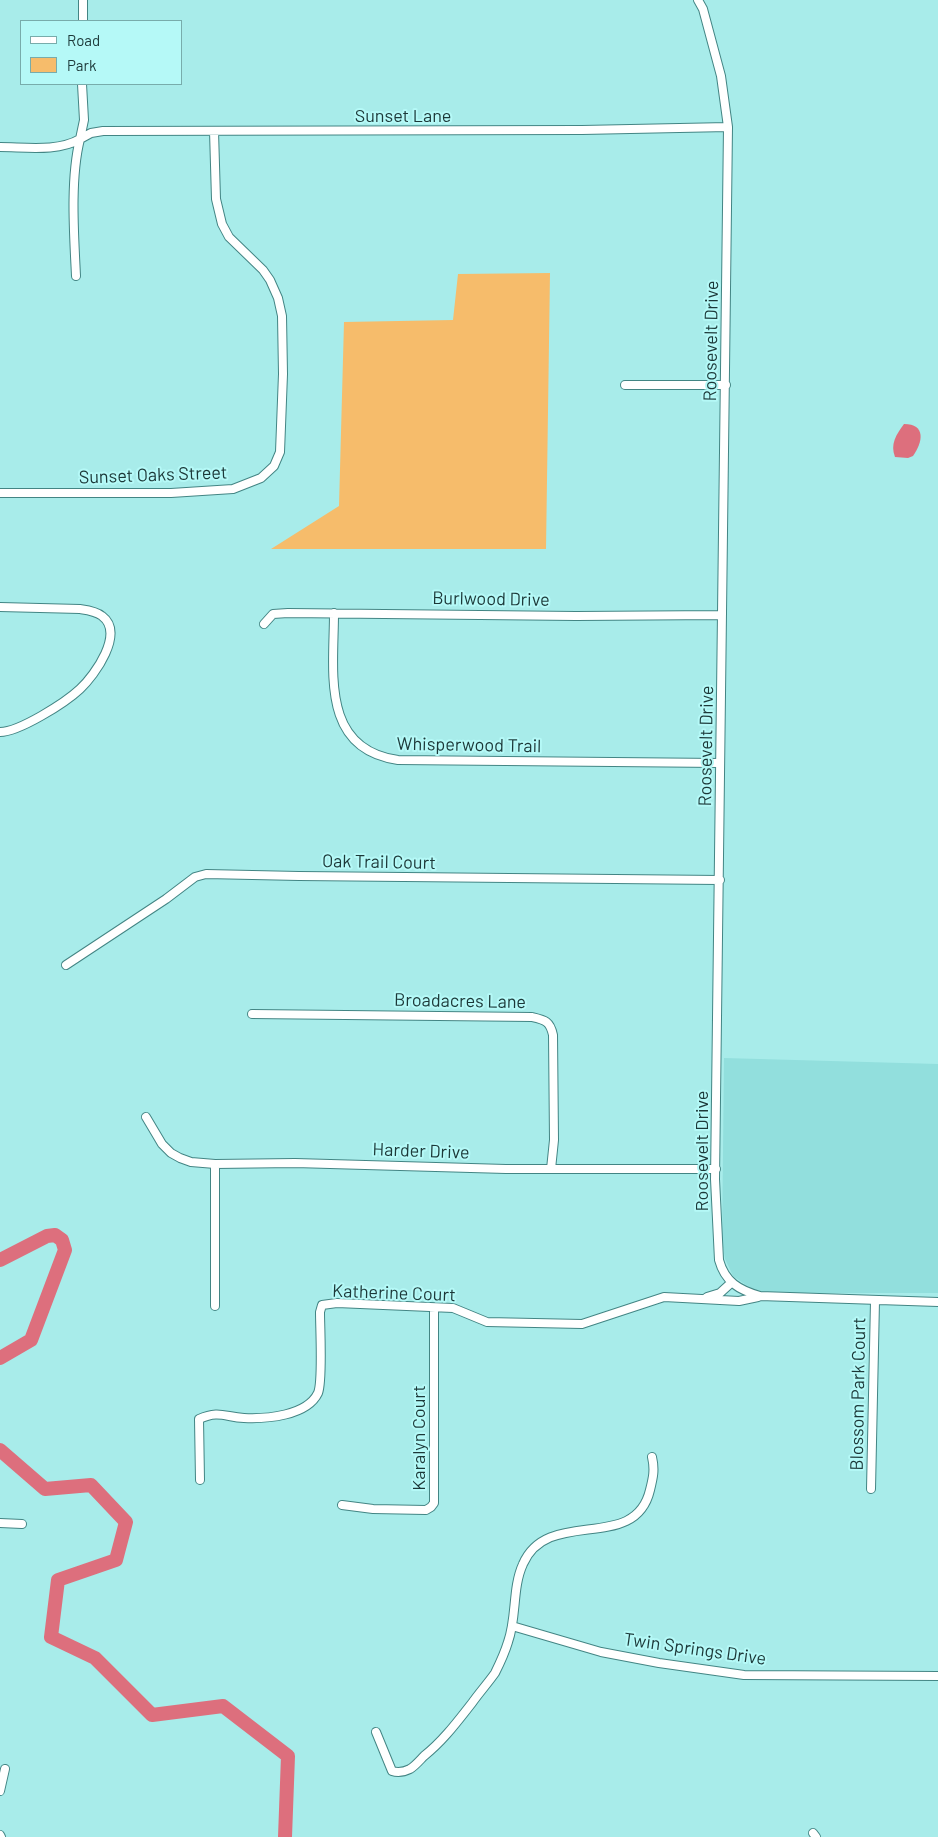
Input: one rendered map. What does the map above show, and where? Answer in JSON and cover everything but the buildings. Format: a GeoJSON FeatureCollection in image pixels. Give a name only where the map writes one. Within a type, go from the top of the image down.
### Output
{"type":"FeatureCollection","features":[{"type":"Feature","properties":{"kind":"street"},"geometry":{"type":"LineString","coordinates":[[83,0],[83,20]]}},
{"type":"Feature","properties":{"kind":"street","name":"Roosevelt Drive"},"geometry":{"type":"LineString","coordinates":[[698,0],[721,76],[725,94],[728,127],[716,1169],[719,1260],[731,1284]]}},
{"type":"Feature","properties":{"kind":"street"},"geometry":{"type":"LineString","coordinates":[[76,276],[74,218],[77,151],[84,120],[82,85]]}},
{"type":"Feature","properties":{"kind":"street","name":"Sunset Lane"},"geometry":{"type":"LineString","coordinates":[[0,148],[71,144],[91,133],[103,131],[582,130],[728,127]]}},
{"type":"Feature","properties":{"kind":"street","name":"Sunset Oaks Street"},"geometry":{"type":"LineString","coordinates":[[0,493],[171,493],[233,489],[260,478],[274,466],[280,452],[283,374],[282,316],[278,298],[270,280],[229,237],[222,224],[216,199],[214,131]]}},
{"type":"Feature","properties":{"kind":"street"},"geometry":{"type":"LineString","coordinates":[[625,385],[726,385]]}},
{"type":"Feature","properties":{"kind":"street"},"geometry":{"type":"LineString","coordinates":[[0,607],[92,611],[103,616],[110,629],[106,656],[80,689],[38,718],[9,732],[0,732]]}},
{"type":"Feature","properties":{"kind":"street","name":"Burlwood Drive"},"geometry":{"type":"LineString","coordinates":[[264,624],[273,614],[288,612],[576,616],[722,615]]}},
{"type":"Feature","properties":{"kind":"street","name":"Whisperwood Trail"},"geometry":{"type":"LineString","coordinates":[[334,613],[334,689],[336,707],[348,731],[358,744],[371,753],[398,760],[720,763]]}},
{"type":"Feature","properties":{"kind":"street","name":"Oak Trail Court"},"geometry":{"type":"LineString","coordinates":[[66,965],[166,899],[195,877],[206,874],[720,880]]}},
{"type":"Feature","properties":{"kind":"street","name":"Broadacres Lane"},"geometry":{"type":"LineString","coordinates":[[252,1014],[532,1017],[546,1022],[551,1026],[553,1035],[554,1140],[551,1169]]}},
{"type":"Feature","properties":{"kind":"street","name":"Harder Drive"},"geometry":{"type":"LineString","coordinates":[[146,1116],[162,1144],[171,1153],[191,1162],[215,1164],[296,1163],[551,1169],[716,1169]]}},
{"type":"Feature","properties":{"kind":"street"},"geometry":{"type":"LineString","coordinates":[[215,1164],[215,1306]]}},
{"type":"Feature","properties":{"kind":"street"},"geometry":{"type":"LineString","coordinates":[[731,1284],[746,1292],[760,1296],[938,1302]]}},
{"type":"Feature","properties":{"kind":"street","name":"Katherine Court"},"geometry":{"type":"LineString","coordinates":[[705,1298],[720,1293],[731,1284]]}},
{"type":"Feature","properties":{"kind":"street","name":"Katherine Court"},"geometry":{"type":"LineString","coordinates":[[200,1480],[199,1419],[211,1414],[245,1418],[293,1414],[303,1409],[318,1394],[321,1381],[320,1312],[322,1305],[337,1303],[453,1308],[487,1322],[582,1324],[664,1297],[739,1300],[760,1296]]}},
{"type":"Feature","properties":{"kind":"street","name":"Blossom Park Court"},"geometry":{"type":"LineString","coordinates":[[871,1489],[875,1300]]}},
{"type":"Feature","properties":{"kind":"street","name":"Karalyn Court"},"geometry":{"type":"LineString","coordinates":[[342,1505],[426,1510],[434,1503],[434,1308]]}},
{"type":"Feature","properties":{"kind":"street"},"geometry":{"type":"LineString","coordinates":[[376,1732],[392,1772],[397,1773],[410,1768],[441,1742],[493,1675],[509,1639],[519,1573],[524,1561],[535,1546],[544,1539],[572,1530],[603,1528],[632,1519],[648,1500],[655,1471],[652,1457]]}},
{"type":"Feature","properties":{"kind":"street"},"geometry":{"type":"LineString","coordinates":[[0,1523],[22,1524]]}},
{"type":"Feature","properties":{"kind":"street","name":"Twin Springs Drive"},"geometry":{"type":"LineString","coordinates":[[512,1626],[601,1652],[744,1675],[938,1676]]}},
{"type":"Feature","properties":{"kind":"street"},"geometry":{"type":"LineString","coordinates":[[0,1791],[5,1769]]}},
{"type":"Feature","properties":{"kind":"shaded area"},"geometry":{"type":"Polygon","coordinates":[[[904,424],[916,427],[920,435],[916,451],[913,456],[908,458],[895,457],[893,448],[895,440],[904,424]]]}},
{"type":"Feature","properties":{"kind":"shaded area"},"geometry":{"type":"Polygon","coordinates":[[[724,1058],[938,1064],[938,1293],[762,1293],[733,1276],[725,1259],[722,1241],[724,1058]]]}},
{"type":"Feature","properties":{"kind":"green space"},"geometry":{"type":"Polygon","coordinates":[[[550,273],[546,549],[271,549],[339,506],[344,322],[453,320],[458,274],[550,273]]]}},
{"type":"Feature","properties":{"kind":"waterway"},"geometry":{"type":"LineString","coordinates":[[0,1260],[47,1236],[55,1235],[62,1240],[65,1250],[31,1340],[0,1358]]}},
{"type":"Feature","properties":{"kind":"waterway"},"geometry":{"type":"LineString","coordinates":[[0,1450],[45,1489],[91,1485],[126,1522],[116,1560],[58,1580],[51,1637],[95,1658],[152,1715],[223,1706],[288,1756],[285,1837]]}}]}
